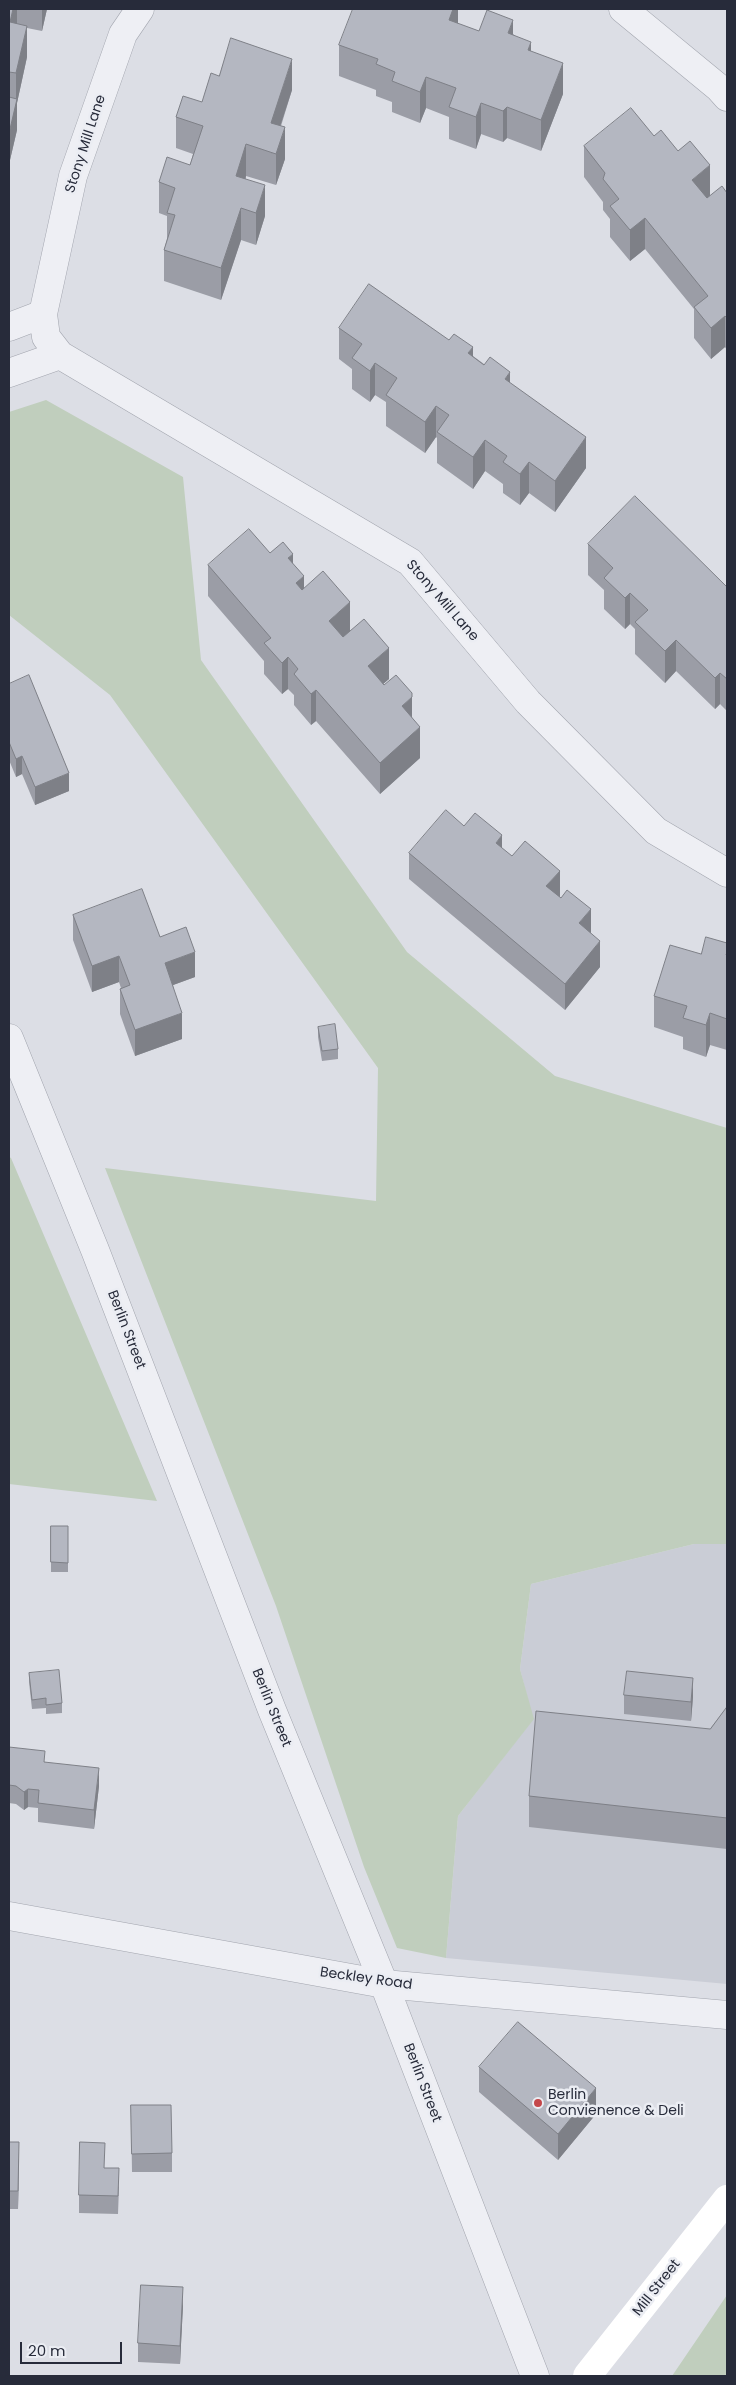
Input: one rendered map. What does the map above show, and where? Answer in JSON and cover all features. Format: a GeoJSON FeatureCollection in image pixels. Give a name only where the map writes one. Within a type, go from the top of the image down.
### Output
{"type":"FeatureCollection","features":[{"type":"Feature","properties":{"kind":"main road","name":"Mill Street"},"geometry":{"type":"LineString","coordinates":[[586,2376],[727,2199]]}},
{"type":"Feature","properties":{"kind":"street","name":"Stony Mill Lane"},"geometry":{"type":"LineString","coordinates":[[140,9],[123,34],[74,176],[43,314],[46,337],[60,355],[410,562],[528,702],[656,831],[727,873]]}},
{"type":"Feature","properties":{"kind":"street"},"geometry":{"type":"LineString","coordinates":[[622,9],[727,97]]}},
{"type":"Feature","properties":{"kind":"street"},"geometry":{"type":"LineString","coordinates":[[9,327],[43,314]]}},
{"type":"Feature","properties":{"kind":"street"},"geometry":{"type":"LineString","coordinates":[[9,373],[60,355]]}},
{"type":"Feature","properties":{"kind":"street","name":"Berlin Street"},"geometry":{"type":"LineString","coordinates":[[9,1038],[95,1250],[272,1710],[384,1984],[535,2376]]}},
{"type":"Feature","properties":{"kind":"street","name":"Beckley Road"},"geometry":{"type":"LineString","coordinates":[[9,1916],[384,1984],[727,2015]]}},
{"type":"Feature","properties":{"kind":"shaded area"},"geometry":{"type":"Polygon","coordinates":[[[694,1544],[727,1544],[727,1984],[446,1958],[458,1816],[533,1719],[520,1669],[531,1584],[694,1544]]]}},
{"type":"Feature","properties":{"kind":"green space"},"geometry":{"type":"Polygon","coordinates":[[[46,400],[183,477],[201,660],[407,952],[555,1076],[727,1128],[727,1544],[694,1544],[531,1584],[520,1669],[534,1719],[458,1816],[446,1958],[397,1948],[364,1867],[276,1606],[105,1168],[376,1201],[378,1068],[110,695],[9,615],[9,412],[46,400]]]}},
{"type":"Feature","properties":{"kind":"green space"},"geometry":{"type":"Polygon","coordinates":[[[9,1157],[11,1158],[157,1501],[9,1484],[9,1157]]]}},
{"type":"Feature","properties":{"kind":"green space"},"geometry":{"type":"Polygon","coordinates":[[[727,2295],[727,2376],[672,2376],[727,2295]]]}},
{"type":"Feature","properties":{"kind":"building"},"geometry":{"type":"Polygon","coordinates":[[[9,9],[13,9],[10,22],[27,26],[16,73],[9,72],[9,9]]]}},
{"type":"Feature","properties":{"kind":"building"},"geometry":{"type":"Polygon","coordinates":[[[353,9],[453,9],[449,20],[479,31],[487,10],[513,20],[508,33],[531,42],[528,50],[563,63],[541,120],[507,107],[503,111],[481,103],[476,117],[449,107],[456,88],[426,77],[420,92],[392,81],[395,72],[376,64],[378,59],[339,45],[353,9]]]}},
{"type":"Feature","properties":{"kind":"building"},"geometry":{"type":"Polygon","coordinates":[[[231,38],[292,59],[271,123],[285,127],[276,154],[246,144],[236,176],[265,185],[256,213],[241,208],[221,268],[164,250],[175,215],[167,213],[175,188],[159,182],[167,157],[190,165],[203,126],[176,117],[183,96],[202,102],[211,73],[219,76],[231,38]]]}},
{"type":"Feature","properties":{"kind":"building"},"geometry":{"type":"Polygon","coordinates":[[[9,97],[17,99],[10,129],[9,129],[9,97]]]}},
{"type":"Feature","properties":{"kind":"building"},"geometry":{"type":"Polygon","coordinates":[[[631,108],[654,136],[661,130],[678,151],[690,141],[710,165],[692,180],[707,198],[722,186],[727,193],[727,318],[725,316],[711,328],[694,307],[708,296],[645,218],[630,230],[610,206],[619,199],[603,179],[605,173],[584,146],[631,108]]]}},
{"type":"Feature","properties":{"kind":"building"},"geometry":{"type":"Polygon","coordinates":[[[369,284],[449,340],[454,334],[473,347],[468,353],[484,365],[490,357],[510,372],[505,379],[586,437],[555,481],[529,462],[520,474],[503,462],[507,456],[485,440],[473,457],[437,432],[449,415],[436,406],[425,422],[386,395],[397,378],[375,363],[370,371],[352,358],[362,344],[339,328],[369,284]]]}},
{"type":"Feature","properties":{"kind":"building"},"geometry":{"type":"Polygon","coordinates":[[[635,496],[727,587],[727,679],[720,673],[715,678],[676,640],[665,651],[635,622],[648,610],[630,593],[625,598],[604,578],[613,568],[588,544],[635,496]]]}},
{"type":"Feature","properties":{"kind":"building"},"geometry":{"type":"Polygon","coordinates":[[[249,529],[270,553],[283,542],[293,554],[288,558],[304,576],[296,583],[302,590],[323,571],[350,602],[329,621],[343,637],[364,619],[389,648],[368,666],[384,685],[396,675],[412,693],[412,697],[402,706],[420,727],[380,763],[316,690],[311,694],[294,674],[298,669],[288,657],[282,663],[264,643],[271,638],[208,565],[249,529]]]}},
{"type":"Feature","properties":{"kind":"building"},"geometry":{"type":"Polygon","coordinates":[[[29,675],[69,773],[35,787],[22,756],[16,759],[9,742],[9,684],[29,675]]]}},
{"type":"Feature","properties":{"kind":"building"},"geometry":{"type":"Polygon","coordinates":[[[446,810],[464,826],[475,813],[502,835],[496,843],[512,856],[525,841],[560,871],[546,886],[561,898],[567,890],[591,909],[579,923],[600,941],[565,984],[409,853],[446,810]]]}},
{"type":"Feature","properties":{"kind":"building"},"geometry":{"type":"Polygon","coordinates":[[[142,889],[160,937],[186,927],[195,952],[165,963],[182,1013],[135,1030],[120,989],[130,985],[119,956],[92,966],[73,915],[142,889]]]}},
{"type":"Feature","properties":{"kind":"building"},"geometry":{"type":"Polygon","coordinates":[[[706,937],[727,943],[727,1019],[710,1013],[706,1025],[683,1018],[687,1006],[654,996],[670,945],[701,954],[706,937]]]}},
{"type":"Feature","properties":{"kind":"building"},"geometry":{"type":"Polygon","coordinates":[[[335,1024],[338,1049],[322,1051],[318,1027],[335,1024]]]}},
{"type":"Feature","properties":{"kind":"building"},"geometry":{"type":"Polygon","coordinates":[[[51,1526],[68,1526],[68,1563],[51,1562],[51,1526]]]}},
{"type":"Feature","properties":{"kind":"building"},"geometry":{"type":"Polygon","coordinates":[[[59,1670],[62,1703],[46,1705],[46,1698],[32,1700],[29,1673],[59,1670]]]}},
{"type":"Feature","properties":{"kind":"building"},"geometry":{"type":"Polygon","coordinates":[[[627,1671],[693,1678],[691,1702],[624,1695],[627,1671]]]}},
{"type":"Feature","properties":{"kind":"building"},"geometry":{"type":"Polygon","coordinates":[[[727,1707],[727,1818],[529,1796],[536,1711],[710,1729],[727,1707]]]}},
{"type":"Feature","properties":{"kind":"building"},"geometry":{"type":"Polygon","coordinates":[[[9,1747],[45,1751],[44,1762],[99,1768],[94,1810],[38,1803],[39,1790],[28,1789],[24,1792],[16,1786],[9,1785],[9,1747]]]}},
{"type":"Feature","properties":{"kind":"building"},"geometry":{"type":"Polygon","coordinates":[[[518,2022],[596,2088],[558,2134],[479,2067],[518,2022]]]}},
{"type":"Feature","properties":{"kind":"building"},"geometry":{"type":"Polygon","coordinates":[[[131,2105],[171,2105],[172,2153],[132,2154],[131,2105]]]}},
{"type":"Feature","properties":{"kind":"building"},"geometry":{"type":"Polygon","coordinates":[[[9,2142],[19,2142],[18,2191],[9,2191],[9,2142]]]}},
{"type":"Feature","properties":{"kind":"building"},"geometry":{"type":"Polygon","coordinates":[[[80,2142],[105,2143],[104,2168],[119,2168],[118,2196],[79,2195],[80,2142]]]}},
{"type":"Feature","properties":{"kind":"building"},"geometry":{"type":"Polygon","coordinates":[[[141,2285],[183,2287],[180,2346],[138,2343],[141,2285]]]}},
{"type":"Feature","properties":{"kind":"place","name":"Berlin Convienence & Deli"},"geometry":{"type":"Point","coordinates":[538,2103]}}]}
